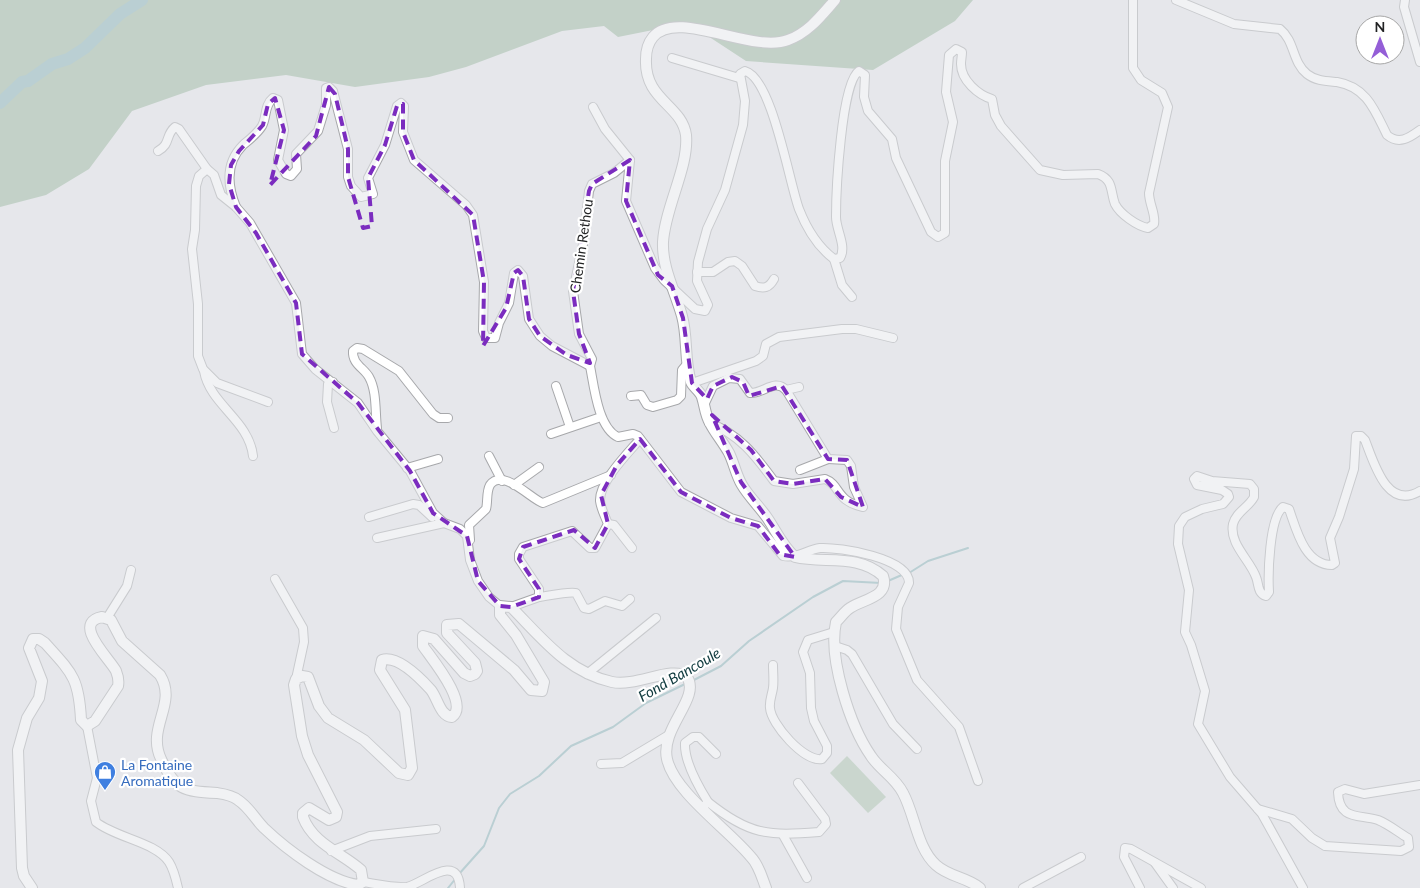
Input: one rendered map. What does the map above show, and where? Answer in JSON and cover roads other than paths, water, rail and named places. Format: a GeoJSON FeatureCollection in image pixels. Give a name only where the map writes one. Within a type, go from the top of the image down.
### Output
{"type":"FeatureCollection","features":[{"type":"Feature","properties":{"kind":"main road"},"geometry":{"type":"LineString","coordinates":[[835,0],[801,34],[786,41],[763,43],[741,40],[693,28],[676,27],[656,33],[651,39],[646,62],[648,81],[656,94],[679,119],[686,134],[686,146],[666,216],[664,256],[683,318],[687,364],[692,383],[701,395],[709,423],[730,454],[745,489],[795,557],[848,561],[873,568],[884,581],[882,591],[851,607],[836,622],[834,646],[847,706],[872,758],[897,782],[935,864],[948,874],[982,887]]}},
{"type":"Feature","properties":{"kind":"main road"},"geometry":{"type":"LineString","coordinates":[[32,888],[24,876],[22,868],[17,762],[20,736],[41,691],[42,681],[29,648],[33,639],[39,639],[44,643],[74,676],[79,689],[81,720],[88,726],[95,721],[118,686],[117,673],[91,634],[92,623],[95,619],[107,618],[111,620],[122,641],[160,675],[164,681],[167,695],[158,723],[156,746],[173,782],[181,789],[224,794],[237,799],[270,834],[301,858],[351,884],[358,885],[363,882],[361,870],[331,851],[321,842],[304,817],[303,813],[309,808],[329,820],[334,820],[337,812],[308,755],[302,736],[294,685],[296,679],[302,676],[308,677],[319,706],[328,718],[364,740],[399,773],[408,775],[412,768],[407,717],[402,704],[380,670],[382,660],[387,658],[396,660],[432,692],[443,712],[452,717],[457,711],[456,696],[421,640],[423,636],[434,639],[464,672],[470,676],[475,674],[477,670],[475,663],[445,629],[447,625],[458,624],[498,656],[531,690],[542,691],[544,682],[516,635],[500,615],[506,607],[562,659],[587,674],[623,683],[646,680],[668,673],[683,674],[691,686],[689,696],[667,736],[665,748],[671,771],[677,782],[706,804],[751,856],[766,888]]}},
{"type":"Feature","properties":{"kind":"street"},"geometry":{"type":"LineString","coordinates":[[834,259],[840,258],[842,252],[836,218],[843,113],[853,77],[859,71],[865,74],[864,97],[868,111],[892,139],[896,158],[931,232],[938,237],[945,233],[945,161],[953,122],[946,92],[949,55],[956,49],[962,52],[961,70],[967,81],[983,97],[992,99],[995,115],[1002,126],[1040,170],[1054,174],[1092,174],[1104,176],[1112,185],[1116,206],[1141,227],[1151,226],[1155,220],[1150,206],[1149,193],[1168,107],[1162,92],[1141,80],[1133,68],[1133,0]]}},
{"type":"Feature","properties":{"kind":"street"},"geometry":{"type":"LineString","coordinates":[[1176,0],[1234,24],[1280,29],[1290,41],[1294,56],[1301,69],[1317,80],[1341,83],[1364,93],[1370,99],[1387,136],[1392,139],[1404,140],[1420,130]]}},
{"type":"Feature","properties":{"kind":"street"},"geometry":{"type":"LineString","coordinates":[[1404,0],[1404,7],[1420,62]]}},
{"type":"Feature","properties":{"kind":"street"},"geometry":{"type":"LineString","coordinates":[[672,58],[739,78]]}},
{"type":"Feature","properties":{"kind":"street"},"geometry":{"type":"LineString","coordinates":[[593,107],[605,129],[630,160],[626,201],[658,275],[672,286],[694,309],[705,311],[708,301],[699,288],[697,272],[707,228],[725,190],[743,125],[745,92],[739,78],[742,71],[749,72],[766,95],[798,208],[808,228],[834,259],[842,285],[852,297]]}},
{"type":"Feature","properties":{"kind":"street"},"geometry":{"type":"LineString","coordinates":[[236,207],[230,192],[229,172],[239,151],[262,125],[271,99],[275,98],[278,100],[280,116],[284,126],[278,160],[286,174],[291,176],[297,169],[296,154],[318,131],[326,105],[326,88],[331,88],[348,149],[348,177],[351,186],[361,197],[373,194],[368,178],[385,145],[398,104],[401,103],[404,106],[403,132],[414,160],[466,205],[473,215],[484,282],[483,331],[486,338],[494,338],[509,303],[514,273],[518,270],[523,276],[529,318],[532,326],[552,346],[590,366]]}},
{"type":"Feature","properties":{"kind":"street"},"geometry":{"type":"LineString","coordinates":[[158,151],[167,145],[171,130],[179,129],[207,169],[214,175],[221,195],[236,207],[256,232],[280,278],[296,302],[302,354],[315,368],[358,403],[377,431],[407,468],[427,505],[442,521]]}},
{"type":"Feature","properties":{"kind":"street","name":"Chemin Rethou"},"geometry":{"type":"LineString","coordinates":[[601,417],[590,366],[592,359],[580,334],[573,291],[583,244],[592,184],[614,173],[630,160]]}},
{"type":"Feature","properties":{"kind":"street"},"geometry":{"type":"LineString","coordinates":[[207,169],[199,176],[196,186],[195,230],[192,249],[198,304],[198,356],[206,383],[248,436],[252,456]]}},
{"type":"Feature","properties":{"kind":"street"},"geometry":{"type":"LineString","coordinates":[[697,272],[713,272],[728,262],[735,261],[742,266],[755,286],[766,288],[770,286],[774,279]]}},
{"type":"Feature","properties":{"kind":"street"},"geometry":{"type":"LineString","coordinates":[[692,383],[756,361],[763,356],[766,344],[779,337],[851,329],[894,338]]}},
{"type":"Feature","properties":{"kind":"street"},"geometry":{"type":"LineString","coordinates":[[377,431],[372,386],[369,378],[353,358],[353,352],[358,348],[363,349],[399,371],[433,414],[439,418],[448,418]]}},
{"type":"Feature","properties":{"kind":"street"},"geometry":{"type":"LineString","coordinates":[[632,396],[641,395],[647,405],[653,408],[678,400],[681,396],[682,370],[687,364]]}},
{"type":"Feature","properties":{"kind":"street"},"geometry":{"type":"LineString","coordinates":[[203,369],[217,383],[268,402]]}},
{"type":"Feature","properties":{"kind":"street"},"geometry":{"type":"LineString","coordinates":[[704,405],[713,386],[729,378],[740,379],[750,393],[756,393],[775,385],[782,386],[828,458]]}},
{"type":"Feature","properties":{"kind":"street"},"geometry":{"type":"LineString","coordinates":[[333,382],[328,384],[327,395],[334,428]]}},
{"type":"Feature","properties":{"kind":"street"},"geometry":{"type":"LineString","coordinates":[[556,386],[570,427]]}},
{"type":"Feature","properties":{"kind":"street"},"geometry":{"type":"LineString","coordinates":[[786,390],[798,386]]}},
{"type":"Feature","properties":{"kind":"street"},"geometry":{"type":"LineString","coordinates":[[551,434],[601,417],[614,435],[633,434],[640,439],[682,492],[731,518],[758,526],[779,554],[795,557],[814,550],[838,548],[892,563],[905,571],[909,583],[898,607],[896,629],[917,680],[959,727],[978,781]]}},
{"type":"Feature","properties":{"kind":"street"},"geometry":{"type":"LineString","coordinates":[[709,423],[724,428],[746,446],[774,481],[793,484],[825,479],[832,483],[841,497],[848,502],[863,507],[854,487],[851,466],[847,460],[828,458],[800,470]]}},
{"type":"Feature","properties":{"kind":"street"},"geometry":{"type":"LineString","coordinates":[[1303,888],[1258,809],[1230,777],[1198,724],[1206,691],[1185,632],[1189,599],[1188,582],[1178,544],[1179,526],[1185,517],[1202,509],[1223,504],[1229,497],[1222,490],[1197,485],[1195,478],[1200,476],[1212,481],[1245,482],[1252,486],[1254,497],[1236,517],[1233,523],[1234,534],[1238,547],[1255,574],[1259,591],[1266,596],[1269,592],[1268,582],[1273,532],[1278,513],[1283,507],[1290,509],[1294,529],[1308,551],[1322,564],[1332,565],[1335,563],[1330,538],[1339,517],[1354,469],[1356,436],[1361,436],[1365,440],[1378,474],[1383,483],[1391,490],[1408,496],[1420,491]]}},
{"type":"Feature","properties":{"kind":"street"},"geometry":{"type":"LineString","coordinates":[[608,524],[600,502],[601,495],[611,475],[640,439]]}},
{"type":"Feature","properties":{"kind":"street"},"geometry":{"type":"LineString","coordinates":[[489,456],[502,481]]}},
{"type":"Feature","properties":{"kind":"street"},"geometry":{"type":"LineString","coordinates":[[407,468],[438,459]]}},
{"type":"Feature","properties":{"kind":"street"},"geometry":{"type":"LineString","coordinates":[[514,485],[539,467]]}},
{"type":"Feature","properties":{"kind":"street"},"geometry":{"type":"LineString","coordinates":[[469,547],[470,523],[486,509],[491,484],[502,481],[514,485],[525,490],[543,503],[611,475]]}},
{"type":"Feature","properties":{"kind":"street"},"geometry":{"type":"LineString","coordinates":[[369,516],[413,504],[419,505],[429,515],[463,531],[467,536],[470,560],[478,581],[489,597],[506,607],[539,597],[555,596],[570,591],[576,593],[584,608],[589,609],[605,601],[622,606],[630,599]]}},
{"type":"Feature","properties":{"kind":"street"},"geometry":{"type":"LineString","coordinates":[[377,538],[442,521]]}},
{"type":"Feature","properties":{"kind":"street"},"geometry":{"type":"LineString","coordinates":[[608,524],[614,525],[632,548]]}},
{"type":"Feature","properties":{"kind":"street"},"geometry":{"type":"LineString","coordinates":[[539,597],[540,589],[519,559],[523,547],[572,531],[594,548],[608,524]]}},
{"type":"Feature","properties":{"kind":"street"},"geometry":{"type":"LineString","coordinates":[[107,618],[127,586],[131,570]]}},
{"type":"Feature","properties":{"kind":"street"},"geometry":{"type":"LineString","coordinates":[[275,579],[304,628],[304,642],[296,679]]}},
{"type":"Feature","properties":{"kind":"street"},"geometry":{"type":"LineString","coordinates":[[587,674],[656,618]]}},
{"type":"Feature","properties":{"kind":"street"},"geometry":{"type":"LineString","coordinates":[[773,665],[771,714],[796,748],[809,757],[822,759],[827,753],[827,746],[814,721],[811,708],[810,673],[803,652],[808,640],[834,632]]}},
{"type":"Feature","properties":{"kind":"street"},"geometry":{"type":"LineString","coordinates":[[834,646],[848,650],[852,654],[893,724],[917,748]]}},
{"type":"Feature","properties":{"kind":"street"},"geometry":{"type":"LineString","coordinates":[[88,726],[97,778],[91,801],[96,822],[113,833],[150,848],[166,858],[173,870],[178,888]]}},
{"type":"Feature","properties":{"kind":"street"},"geometry":{"type":"LineString","coordinates":[[601,764],[622,763],[667,736]]}},
{"type":"Feature","properties":{"kind":"street"},"geometry":{"type":"LineString","coordinates":[[716,754],[699,737],[693,737],[685,743],[685,750],[706,804],[738,824],[762,832],[783,835],[819,832],[826,824],[825,819],[798,783]]}},
{"type":"Feature","properties":{"kind":"street"},"geometry":{"type":"LineString","coordinates":[[1258,809],[1296,821],[1312,838],[1325,846],[1401,851],[1409,847],[1408,838],[1378,820],[1350,816],[1344,810],[1338,792],[1345,789],[1364,794],[1420,785]]}},
{"type":"Feature","properties":{"kind":"street"},"geometry":{"type":"LineString","coordinates":[[331,851],[370,836],[436,829]]}},
{"type":"Feature","properties":{"kind":"street"},"geometry":{"type":"LineString","coordinates":[[783,835],[808,878]]}},
{"type":"Feature","properties":{"kind":"street"},"geometry":{"type":"LineString","coordinates":[[1140,888],[1124,857],[1124,849],[1129,848],[1201,888]]}},
{"type":"Feature","properties":{"kind":"street"},"geometry":{"type":"LineString","coordinates":[[1023,888],[1081,857]]}},
{"type":"Feature","properties":{"kind":"street"},"geometry":{"type":"LineString","coordinates":[[1153,861],[1173,888]]}},
{"type":"Feature","properties":{"kind":"street"},"geometry":{"type":"LineString","coordinates":[[363,882],[409,886],[436,872],[448,871],[453,873],[460,885]]}},
{"type":"Feature","properties":{"kind":"waterway"},"geometry":{"type":"LineString","coordinates":[[0,103],[22,82],[28,81],[52,64],[68,59],[85,48],[120,14],[142,0]]}},
{"type":"Feature","properties":{"kind":"waterway","name":"Fond Bancoule"},"geometry":{"type":"LineString","coordinates":[[909,573],[928,561],[968,548]]}},
{"type":"Feature","properties":{"kind":"waterway","name":"Fond Bancoule"},"geometry":{"type":"LineString","coordinates":[[888,581],[904,574]]}},
{"type":"Feature","properties":{"kind":"waterway","name":"Fond Bancoule"},"geometry":{"type":"LineString","coordinates":[[692,681],[721,666],[749,641],[813,597],[843,581],[881,583]]}},
{"type":"Feature","properties":{"kind":"waterway","name":"Fond Bancoule"},"geometry":{"type":"LineString","coordinates":[[459,874],[484,846],[499,808],[510,794],[539,776],[571,746],[613,727],[646,703],[685,684]]}},
{"type":"Feature","properties":{"kind":"waterway","name":"Fond Bancoule"},"geometry":{"type":"LineString","coordinates":[[448,888],[456,878]]}},
{"type":"Feature","properties":{"kind":"place","name":"La Fontaine Aromatique"},"geometry":{"type":"Point","coordinates":[105,791]}}]}
